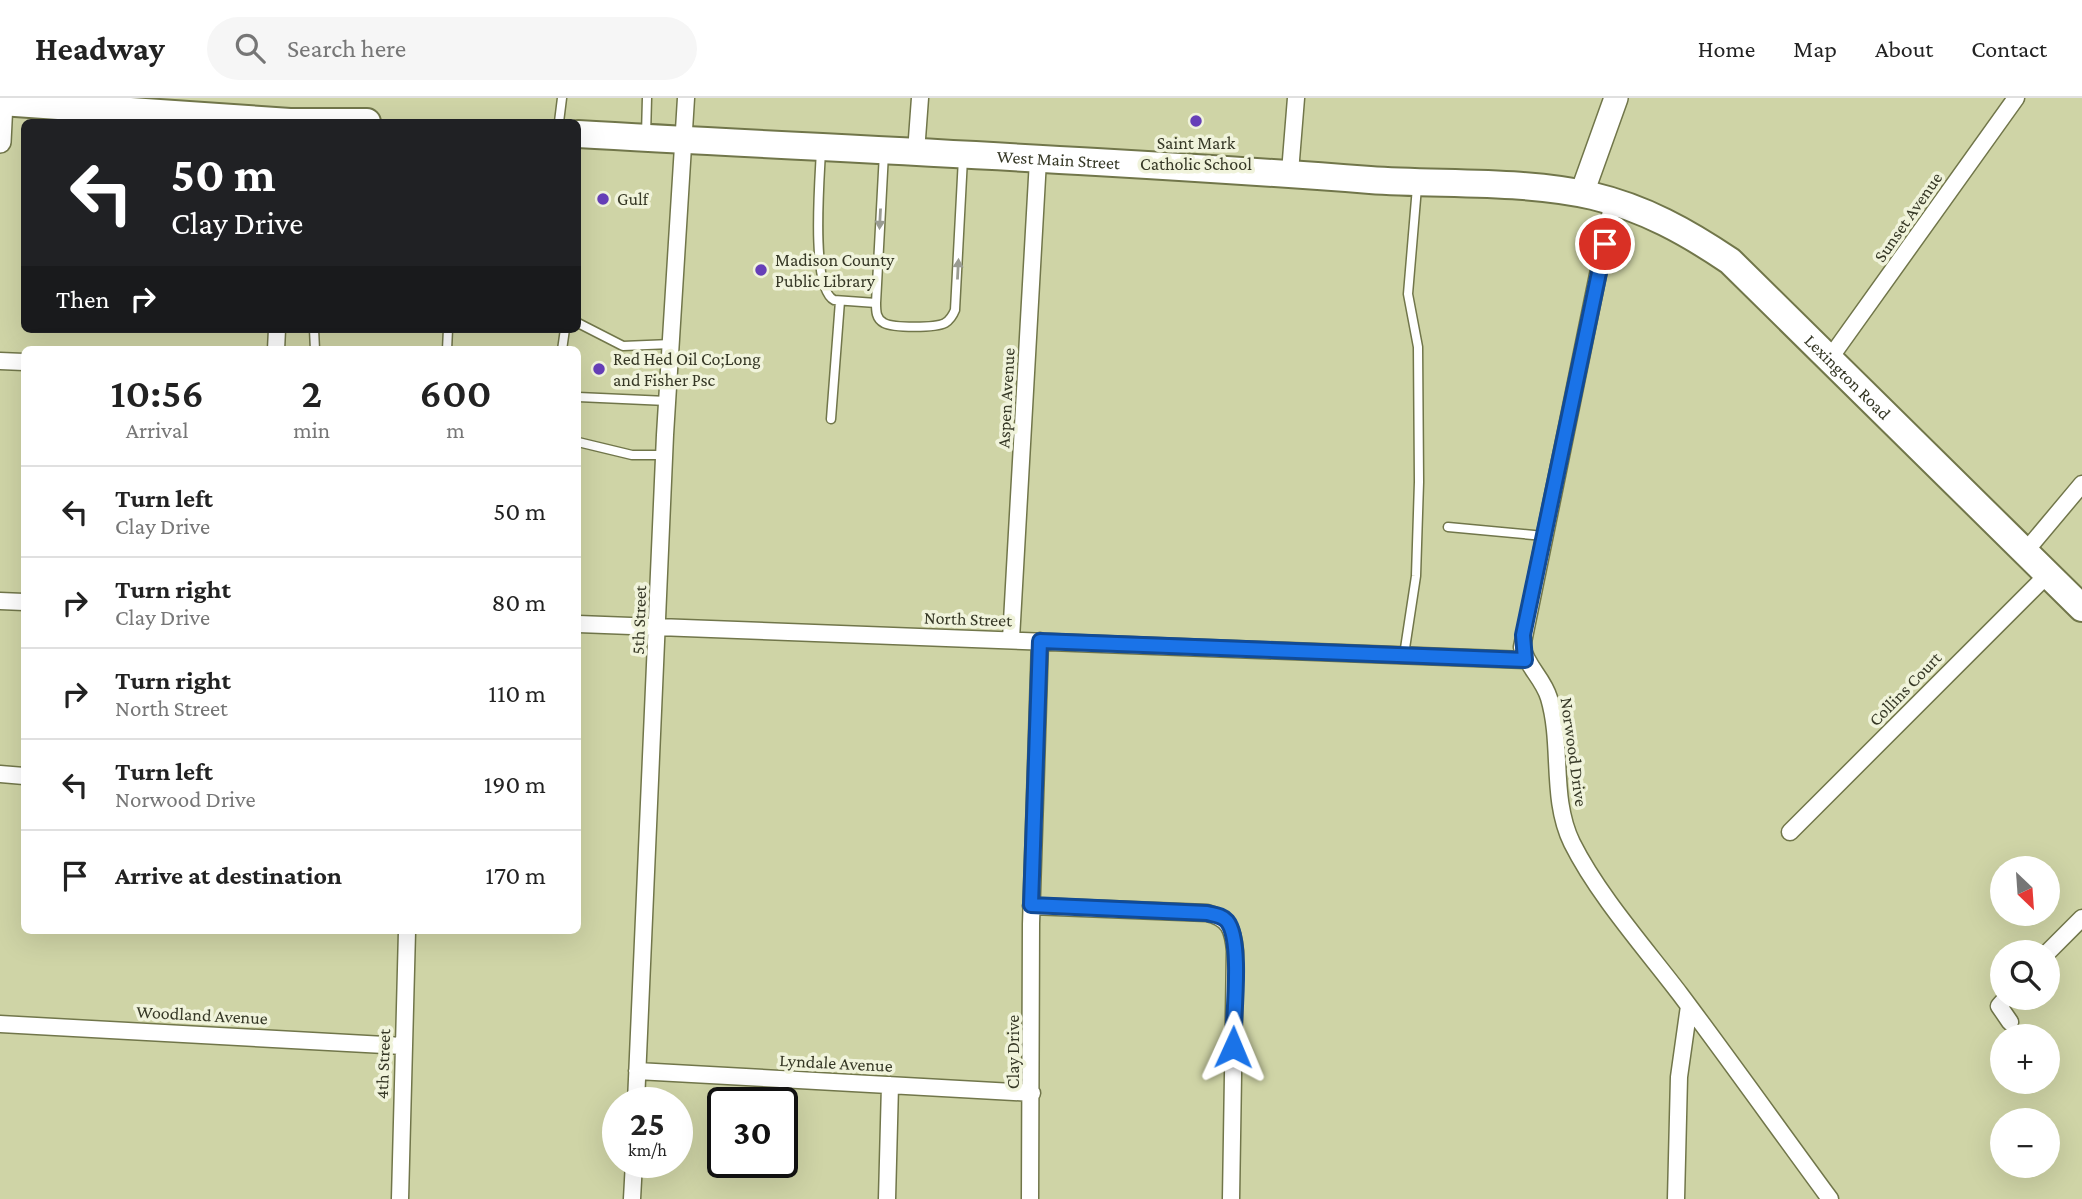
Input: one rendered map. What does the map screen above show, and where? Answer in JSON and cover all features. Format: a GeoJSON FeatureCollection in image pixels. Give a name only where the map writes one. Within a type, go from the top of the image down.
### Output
{"type":"FeatureCollection","features":[{"type":"Feature","properties":{"kind":"main road"},"geometry":{"type":"LineString","coordinates":[[360,119],[362,98]]}},
{"type":"Feature","properties":{"kind":"main road"},"geometry":{"type":"LineString","coordinates":[[1582,193],[1616,98]]}},
{"type":"Feature","properties":{"kind":"main road"},"geometry":{"type":"LineString","coordinates":[[1,101],[249,119]]}},
{"type":"Feature","properties":{"kind":"main road","name":"West Main Street"},"geometry":{"type":"LineString","coordinates":[[581,134],[1290,172],[1582,193]]}},
{"type":"Feature","properties":{"kind":"main road","name":"Lexington Road"},"geometry":{"type":"LineString","coordinates":[[1582,193],[1647,212],[1681,229],[1730,261],[2082,608]]}},
{"type":"Feature","properties":{"kind":"street","name":"5th Street"},"geometry":{"type":"LineString","coordinates":[[637,1087],[664,455],[686,98]]}},
{"type":"Feature","properties":{"kind":"street"},"geometry":{"type":"LineString","coordinates":[[916,152],[920,98]]}},
{"type":"Feature","properties":{"kind":"street"},"geometry":{"type":"LineString","coordinates":[[1290,172],[1296,98]]}},
{"type":"Feature","properties":{"kind":"street","name":"Sunset Avenue"},"geometry":{"type":"LineString","coordinates":[[1830,358],[2016,98]]}},
{"type":"Feature","properties":{"kind":"street"},"geometry":{"type":"LineString","coordinates":[[0,142],[1,101]]}},
{"type":"Feature","properties":{"kind":"street","name":"Aspen Avenue"},"geometry":{"type":"LineString","coordinates":[[1011,639],[1038,160]]}},
{"type":"Feature","properties":{"kind":"street"},"geometry":{"type":"LineString","coordinates":[[1525,660],[1523,635],[1613,201]]}},
{"type":"Feature","properties":{"kind":"street"},"geometry":{"type":"LineString","coordinates":[[0,361],[21,362]]}},
{"type":"Feature","properties":{"kind":"street"},"geometry":{"type":"LineString","coordinates":[[2025,552],[2082,484]]}},
{"type":"Feature","properties":{"kind":"street","name":"Collins Court"},"geometry":{"type":"LineString","coordinates":[[1790,832],[2048,574]]}},
{"type":"Feature","properties":{"kind":"street"},"geometry":{"type":"LineString","coordinates":[[0,601],[21,602]]}},
{"type":"Feature","properties":{"kind":"street","name":"North Street"},"geometry":{"type":"LineString","coordinates":[[581,624],[1525,660]]}},
{"type":"Feature","properties":{"kind":"street","name":"Clay Drive"},"geometry":{"type":"LineString","coordinates":[[1030,1199],[1031,905],[1040,641]]}},
{"type":"Feature","properties":{"kind":"street","name":"Norwood Drive"},"geometry":{"type":"LineString","coordinates":[[1525,660],[1543,682],[1549,697],[1556,736],[1560,803],[1573,844],[1830,1199]]}},
{"type":"Feature","properties":{"kind":"street"},"geometry":{"type":"LineString","coordinates":[[0,774],[21,776]]}},
{"type":"Feature","properties":{"kind":"street"},"geometry":{"type":"LineString","coordinates":[[1031,905],[1207,913],[1224,918],[1229,924],[1235,951],[1231,1199]]}},
{"type":"Feature","properties":{"kind":"street"},"geometry":{"type":"LineString","coordinates":[[2060,940],[2082,918]]}},
{"type":"Feature","properties":{"kind":"street","name":"4th Street"},"geometry":{"type":"LineString","coordinates":[[400,1199],[407,934]]}},
{"type":"Feature","properties":{"kind":"street"},"geometry":{"type":"LineString","coordinates":[[1675,1199],[1679,1077],[1689,1006]]}},
{"type":"Feature","properties":{"kind":"street"},"geometry":{"type":"LineString","coordinates":[[2002,1010],[2010,1022]]}},
{"type":"Feature","properties":{"kind":"street","name":"Woodland Avenue"},"geometry":{"type":"LineString","coordinates":[[0,1024],[403,1046]]}},
{"type":"Feature","properties":{"kind":"street","name":"Lyndale Avenue"},"geometry":{"type":"LineString","coordinates":[[638,1071],[1032,1093]]}},
{"type":"Feature","properties":{"kind":"street"},"geometry":{"type":"LineString","coordinates":[[887,1199],[890,1085]]}},
{"type":"Feature","properties":{"kind":"street"},"geometry":{"type":"LineString","coordinates":[[632,1199],[633,1178]]}},
{"type":"Feature","properties":{"kind":"lane"},"geometry":{"type":"LineString","coordinates":[[559,119],[562,98]]}},
{"type":"Feature","properties":{"kind":"lane"},"geometry":{"type":"LineString","coordinates":[[646,138],[647,98]]}},
{"type":"Feature","properties":{"kind":"lane"},"geometry":{"type":"LineString","coordinates":[[821,147],[818,237],[826,291],[829,297],[840,301],[876,303]]}},
{"type":"Feature","properties":{"kind":"lane"},"geometry":{"type":"LineString","coordinates":[[884,150],[876,303],[877,315],[883,323],[894,326],[936,326],[945,323],[956,310],[963,155]]}},
{"type":"Feature","properties":{"kind":"lane"},"geometry":{"type":"LineString","coordinates":[[1405,655],[1416,576],[1419,482],[1418,347],[1408,294],[1417,182]]}},
{"type":"Feature","properties":{"kind":"lane"},"geometry":{"type":"LineString","coordinates":[[831,419],[840,301]]}},
{"type":"Feature","properties":{"kind":"lane"},"geometry":{"type":"LineString","coordinates":[[581,325],[622,346],[671,344]]}},
{"type":"Feature","properties":{"kind":"lane"},"geometry":{"type":"LineString","coordinates":[[581,397],[667,401]]}},
{"type":"Feature","properties":{"kind":"lane"},"geometry":{"type":"LineString","coordinates":[[581,443],[632,455],[664,455]]}},
{"type":"Feature","properties":{"kind":"lane"},"geometry":{"type":"LineString","coordinates":[[1448,527],[1544,536]]}},
{"type":"Feature","properties":{"kind":"place","name":"Saint Mark Catholic School"},"geometry":{"type":"Point","coordinates":[1196,121]}},
{"type":"Feature","properties":{"kind":"place","name":"Gulf"},"geometry":{"type":"Point","coordinates":[603,199]}},
{"type":"Feature","properties":{"kind":"place","name":"Madison County Public Library"},"geometry":{"type":"Point","coordinates":[761,270]}},
{"type":"Feature","properties":{"kind":"place","name":"Red Hed Oil Co;Long and Fisher Psc"},"geometry":{"type":"Point","coordinates":[599,369]}},
{"type":"Feature","properties":{"kind":"route"},"geometry":{"type":"LineString","coordinates":[[1233,1047],[1235,951],[1232,930],[1224,918],[1207,913],[1031,905],[1040,641],[1525,660],[1522,647],[1529,602],[1605,244]]}}]}
